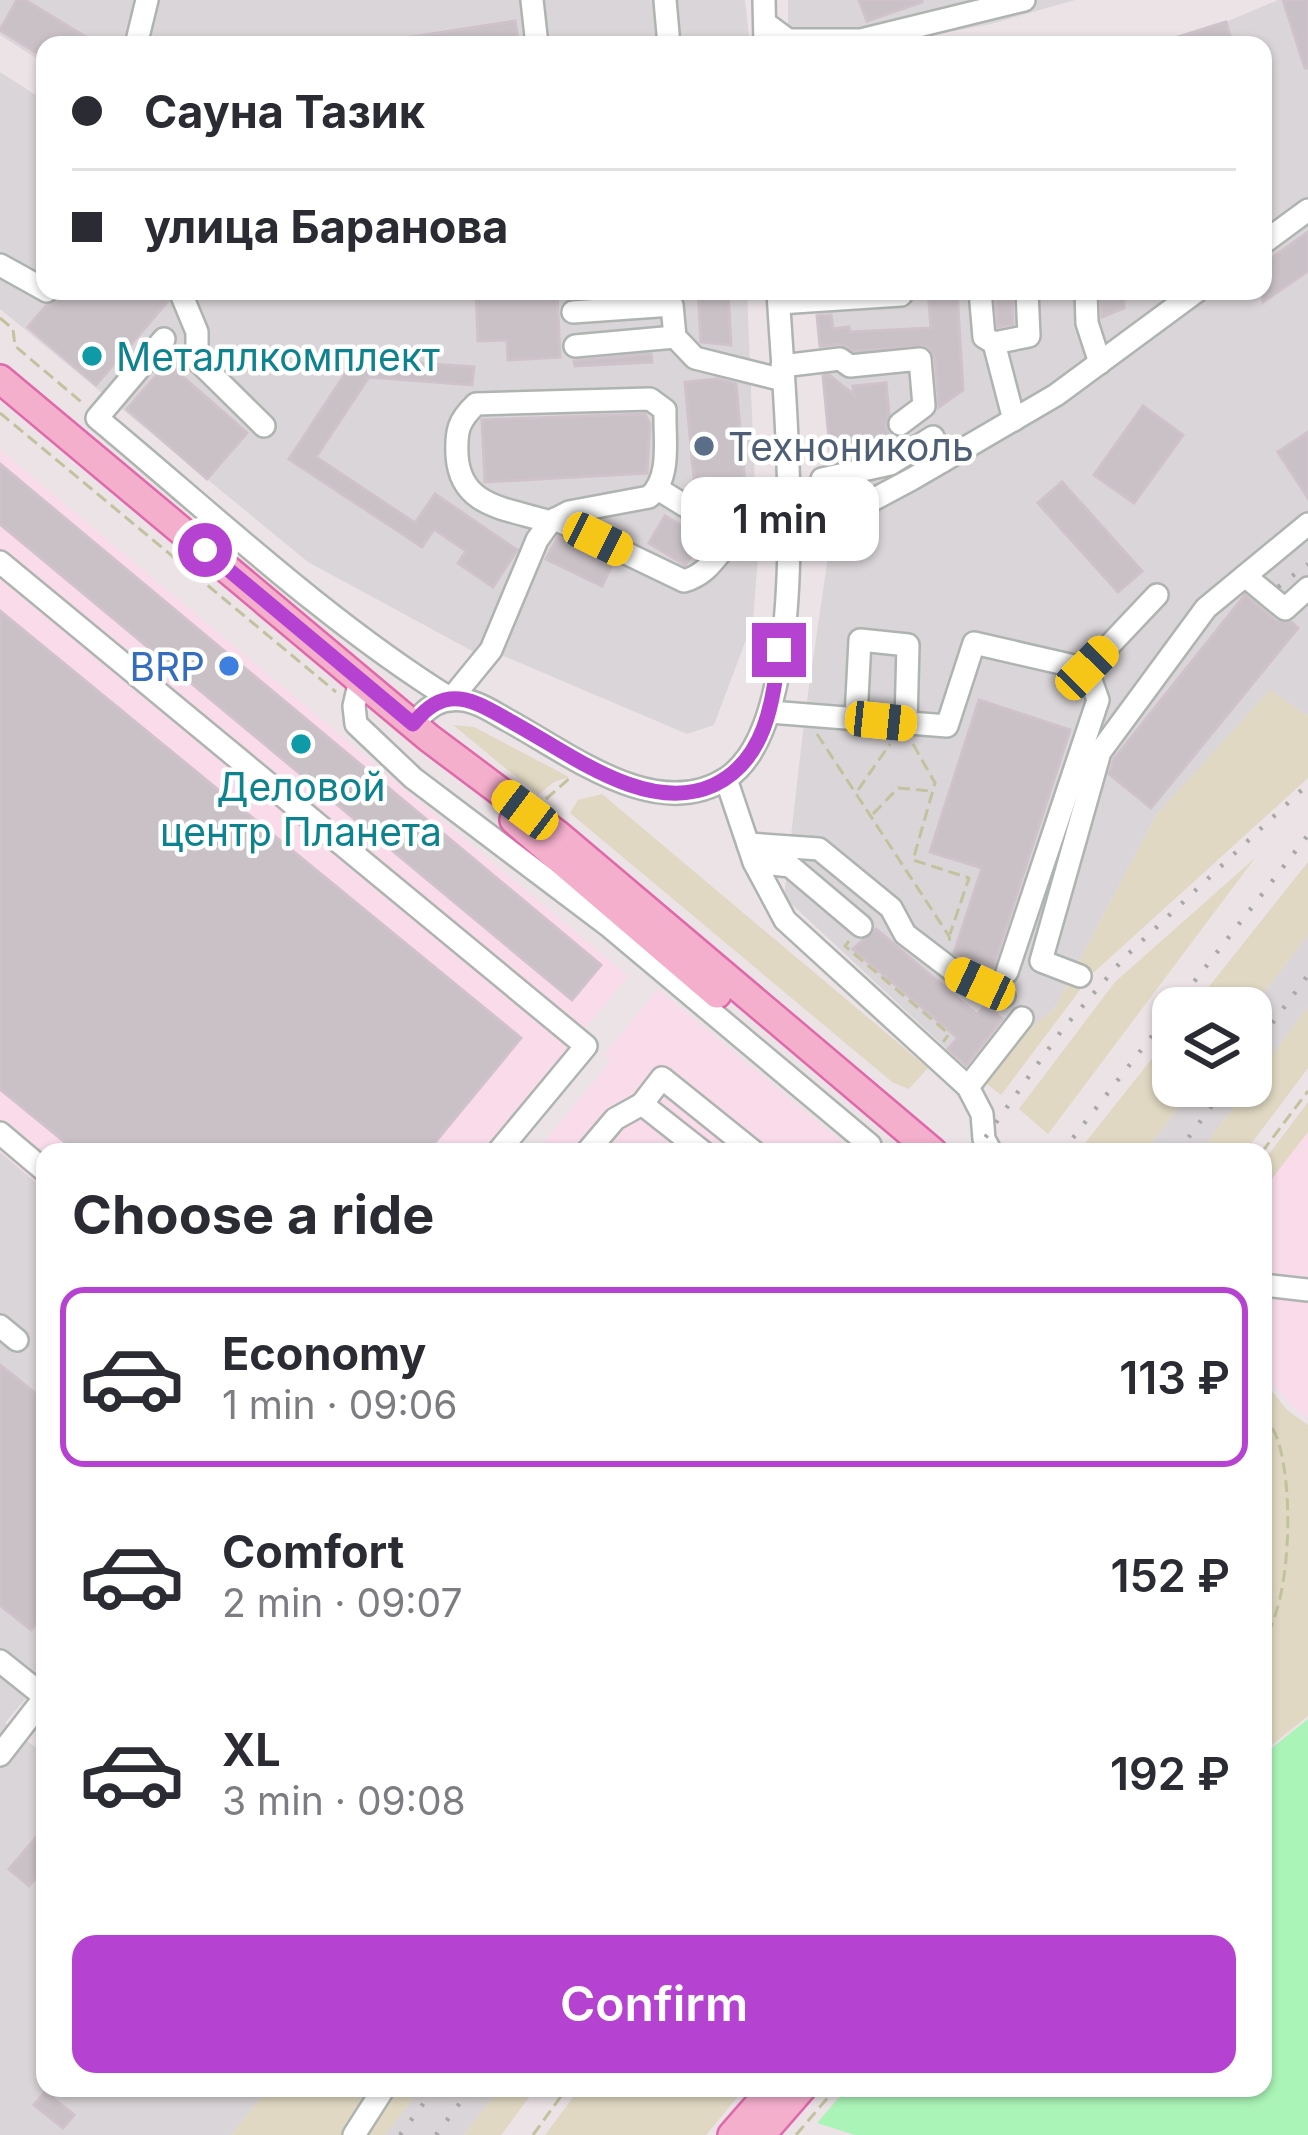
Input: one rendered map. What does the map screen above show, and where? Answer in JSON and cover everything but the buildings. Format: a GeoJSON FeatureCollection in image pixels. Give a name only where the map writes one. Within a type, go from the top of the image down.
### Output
{"type":"FeatureCollection","features":[{"type":"Feature","properties":{"kind":"main road"},"geometry":{"type":"LineString","coordinates":[[0,379],[421,731],[896,1143]]}},
{"type":"Feature","properties":{"kind":"main road"},"geometry":{"type":"LineString","coordinates":[[550,842],[923,1143]]}},
{"type":"Feature","properties":{"kind":"main road"},"geometry":{"type":"LineString","coordinates":[[732,2135],[765,2097]]}},
{"type":"Feature","properties":{"kind":"main road"},"geometry":{"type":"LineString","coordinates":[[761,2135],[794,2097]]}},
{"type":"Feature","properties":{"kind":"street"},"geometry":{"type":"LineString","coordinates":[[138,36],[147,0]]}},
{"type":"Feature","properties":{"kind":"street"},"geometry":{"type":"LineString","coordinates":[[532,0],[536,36]]}},
{"type":"Feature","properties":{"kind":"street"},"geometry":{"type":"LineString","coordinates":[[664,0],[668,36]]}},
{"type":"Feature","properties":{"kind":"street"},"geometry":{"type":"LineString","coordinates":[[877,36],[1024,0]]}},
{"type":"Feature","properties":{"kind":"street"},"geometry":{"type":"LineString","coordinates":[[1272,236],[1308,209]]}},
{"type":"Feature","properties":{"kind":"street"},"geometry":{"type":"LineString","coordinates":[[0,265],[36,285]]}},
{"type":"Feature","properties":{"kind":"street"},"geometry":{"type":"LineString","coordinates":[[184,300],[197,332],[197,360],[264,426]]}},
{"type":"Feature","properties":{"kind":"street"},"geometry":{"type":"LineString","coordinates":[[98,418],[361,635],[451,699],[480,704],[606,773],[651,792],[677,795],[726,779],[755,748],[770,712],[792,543],[778,300]]}},
{"type":"Feature","properties":{"kind":"street"},"geometry":{"type":"LineString","coordinates":[[981,300],[983,337],[994,344],[1014,420]]}},
{"type":"Feature","properties":{"kind":"street"},"geometry":{"type":"LineString","coordinates":[[994,344],[1029,336],[1027,300]]}},
{"type":"Feature","properties":{"kind":"street"},"geometry":{"type":"LineString","coordinates":[[1086,300],[1087,322],[1100,363]]}},
{"type":"Feature","properties":{"kind":"street"},"geometry":{"type":"LineString","coordinates":[[792,543],[1014,420],[1185,300]]}},
{"type":"Feature","properties":{"kind":"street"},"geometry":{"type":"LineString","coordinates":[[574,312],[672,305],[675,337],[694,358],[782,373],[840,359],[850,366],[920,359],[924,406],[899,424]]}},
{"type":"Feature","properties":{"kind":"street"},"geometry":{"type":"LineString","coordinates":[[575,346],[675,337]]}},
{"type":"Feature","properties":{"kind":"street"},"geometry":{"type":"LineString","coordinates":[[67,434],[98,418],[164,339]]}},
{"type":"Feature","properties":{"kind":"street"},"geometry":{"type":"LineString","coordinates":[[421,731],[426,709],[451,699],[491,650],[537,540],[553,520],[568,512],[649,497],[664,478],[665,410],[656,400],[476,404],[455,429],[458,476],[475,497],[553,520],[685,581],[695,578],[724,548],[721,528],[658,489]]}},
{"type":"Feature","properties":{"kind":"street"},"geometry":{"type":"LineString","coordinates":[[822,478],[890,464],[933,437],[943,461]]}},
{"type":"Feature","properties":{"kind":"street"},"geometry":{"type":"LineString","coordinates":[[1081,976],[1041,961],[1100,752],[1206,608],[1308,524]]}},
{"type":"Feature","properties":{"kind":"street"},"geometry":{"type":"LineString","coordinates":[[0,562],[586,1046],[505,1143]]}},
{"type":"Feature","properties":{"kind":"street"},"geometry":{"type":"LineString","coordinates":[[1245,576],[1285,609],[1308,588]]}},
{"type":"Feature","properties":{"kind":"street"},"geometry":{"type":"LineString","coordinates":[[1087,668],[1157,595]]}},
{"type":"Feature","properties":{"kind":"street"},"geometry":{"type":"LineString","coordinates":[[856,718],[860,640],[908,645],[902,733]]}},
{"type":"Feature","properties":{"kind":"street"},"geometry":{"type":"LineString","coordinates":[[770,712],[856,718],[902,733],[947,727],[974,643],[1087,668]]}},
{"type":"Feature","properties":{"kind":"street"},"geometry":{"type":"LineString","coordinates":[[1007,972],[1098,700],[1087,668]]}},
{"type":"Feature","properties":{"kind":"street"},"geometry":{"type":"LineString","coordinates":[[360,680],[354,706],[356,724],[413,778],[610,927],[869,1143]]}},
{"type":"Feature","properties":{"kind":"street"},"geometry":{"type":"LineString","coordinates":[[726,779],[751,853],[785,920],[968,1088],[982,1114],[986,1143]]}},
{"type":"Feature","properties":{"kind":"street"},"geometry":{"type":"LineString","coordinates":[[751,853],[819,849],[891,908],[905,934],[956,973],[1004,996]]}},
{"type":"Feature","properties":{"kind":"street"},"geometry":{"type":"LineString","coordinates":[[751,853],[790,866],[861,926]]}},
{"type":"Feature","properties":{"kind":"street"},"geometry":{"type":"LineString","coordinates":[[968,1088],[1022,1018]]}},
{"type":"Feature","properties":{"kind":"street"},"geometry":{"type":"LineString","coordinates":[[594,1143],[615,1118],[642,1104],[662,1078],[743,1143]]}},
{"type":"Feature","properties":{"kind":"street"},"geometry":{"type":"LineString","coordinates":[[642,1104],[692,1143]]}},
{"type":"Feature","properties":{"kind":"street"},"geometry":{"type":"LineString","coordinates":[[0,1133],[36,1163]]}},
{"type":"Feature","properties":{"kind":"street"},"geometry":{"type":"LineString","coordinates":[[1272,1286],[1308,1290]]}},
{"type":"Feature","properties":{"kind":"street"},"geometry":{"type":"LineString","coordinates":[[0,1660],[36,1690]]}},
{"type":"Feature","properties":{"kind":"street"},"geometry":{"type":"LineString","coordinates":[[0,1755],[36,1709]]}},
{"type":"Feature","properties":{"kind":"street"},"geometry":{"type":"LineString","coordinates":[[354,2135],[379,2097]]}},
{"type":"Feature","properties":{"kind":"path"},"geometry":{"type":"LineString","coordinates":[[818,715],[815,731],[949,936]]}},
{"type":"Feature","properties":{"kind":"path"},"geometry":{"type":"LineString","coordinates":[[856,793],[902,733],[935,783],[913,860],[969,878],[949,936],[950,948]]}},
{"type":"Feature","properties":{"kind":"path"},"geometry":{"type":"LineString","coordinates":[[541,805],[554,788],[577,774]]}},
{"type":"Feature","properties":{"kind":"path"},"geometry":{"type":"LineString","coordinates":[[871,816],[898,788],[932,791]]}},
{"type":"Feature","properties":{"kind":"path"},"geometry":{"type":"LineString","coordinates":[[861,926],[844,946],[949,1034],[932,1054]]}},
{"type":"Feature","properties":{"kind":"path"},"geometry":{"type":"LineString","coordinates":[[1269,1143],[1308,1090]]}},
{"type":"Feature","properties":{"kind":"path"},"geometry":{"type":"LineString","coordinates":[[1272,1429],[1288,1500],[1272,1628]]}},
{"type":"Feature","properties":{"kind":"path"},"geometry":{"type":"LineString","coordinates":[[533,2135],[560,2097]]}},
{"type":"Feature","properties":{"kind":"path"},"geometry":{"type":"LineString","coordinates":[[796,2135],[828,2097]]}},
{"type":"Feature","properties":{"kind":"shaded area"},"geometry":{"type":"Polygon","coordinates":[[[0,0],[745,0],[749,36],[36,36],[36,58],[0,35],[0,0]]]}},
{"type":"Feature","properties":{"kind":"shaded area"},"geometry":{"type":"Polygon","coordinates":[[[788,0],[1075,0],[929,36],[788,36],[788,0]]]}},
{"type":"Feature","properties":{"kind":"shaded area"},"geometry":{"type":"Polygon","coordinates":[[[1278,0],[1308,0],[1308,716],[1271,691],[1157,814],[1054,1009],[1023,1034],[1006,1023],[968,1069],[784,897],[831,536],[831,460],[816,300],[1272,300],[1272,36],[1180,36],[1278,0]]]}},
{"type":"Feature","properties":{"kind":"shaded area"},"geometry":{"type":"Polygon","coordinates":[[[0,72],[36,95],[36,300],[747,300],[755,486],[763,490],[753,621],[714,725],[687,734],[478,645],[474,652],[308,562],[0,309],[0,72]]]}},
{"type":"Feature","properties":{"kind":"shaded area"},"geometry":{"type":"Polygon","coordinates":[[[0,450],[628,976],[490,1143],[36,1143],[36,1182],[0,1152],[0,450]]]}},
{"type":"Feature","properties":{"kind":"shaded area"},"geometry":{"type":"Polygon","coordinates":[[[1270,690],[1308,716],[1308,778],[1092,974],[1001,1095],[968,1069],[1006,1023],[1023,1034],[1054,1009],[1157,814],[1270,690]]]}},
{"type":"Feature","properties":{"kind":"shaded area"},"geometry":{"type":"Polygon","coordinates":[[[453,725],[474,727],[569,777],[538,795],[453,725]]]}},
{"type":"Feature","properties":{"kind":"shaded area"},"geometry":{"type":"Polygon","coordinates":[[[602,794],[928,1068],[909,1089],[892,1082],[570,813],[578,800],[602,794]]]}},
{"type":"Feature","properties":{"kind":"shaded area"},"geometry":{"type":"Polygon","coordinates":[[[1255,858],[1158,987],[1152,987],[1152,995],[1048,1134],[1019,1109],[1115,982],[1255,858]]]}},
{"type":"Feature","properties":{"kind":"shaded area"},"geometry":{"type":"Polygon","coordinates":[[[1308,862],[1308,934],[1268,987],[1209,987],[1308,862]]]}},
{"type":"Feature","properties":{"kind":"shaded area"},"geometry":{"type":"Polygon","coordinates":[[[1308,934],[1308,1007],[1272,1056],[1272,987],[1268,987],[1308,934]]]}},
{"type":"Feature","properties":{"kind":"shaded area"},"geometry":{"type":"Polygon","coordinates":[[[658,989],[843,1143],[543,1143],[610,1062],[605,1054],[658,989]]]}},
{"type":"Feature","properties":{"kind":"shaded area"},"geometry":{"type":"Polygon","coordinates":[[[1308,1007],[1308,1068],[1252,1143],[1207,1143],[1234,1107],[1272,1107],[1272,1055],[1308,1007]]]}},
{"type":"Feature","properties":{"kind":"shaded area"},"geometry":{"type":"Polygon","coordinates":[[[1152,1059],[1152,1107],[1178,1107],[1152,1143],[1085,1143],[1152,1059]]]}},
{"type":"Feature","properties":{"kind":"shaded area"},"geometry":{"type":"Polygon","coordinates":[[[1308,1102],[1308,1132],[1272,1178],[1272,1150],[1308,1102]]]}},
{"type":"Feature","properties":{"kind":"shaded area"},"geometry":{"type":"Polygon","coordinates":[[[1178,1107],[1233,1107],[1207,1143],[1152,1143],[1178,1107]]]}},
{"type":"Feature","properties":{"kind":"shaded area"},"geometry":{"type":"Polygon","coordinates":[[[1308,1132],[1308,1417],[1272,1382],[1272,1178],[1308,1132]]]}},
{"type":"Feature","properties":{"kind":"shaded area"},"geometry":{"type":"Polygon","coordinates":[[[0,1152],[36,1182],[36,1687],[5,1723],[36,1748],[36,2097],[262,2097],[231,2135],[0,2135],[0,1152]]]}},
{"type":"Feature","properties":{"kind":"shaded area"},"geometry":{"type":"Polygon","coordinates":[[[1272,1391],[1308,1425],[1308,1716],[1272,1745],[1272,1391]]]}},
{"type":"Feature","properties":{"kind":"shaded area"},"geometry":{"type":"Polygon","coordinates":[[[1308,1719],[1308,2135],[855,2135],[817,2123],[839,2097],[1272,2097],[1272,1748],[1308,1719]]]}},
{"type":"Feature","properties":{"kind":"shaded area"},"geometry":{"type":"Polygon","coordinates":[[[262,2097],[414,2097],[385,2135],[231,2135],[262,2097]]]}},
{"type":"Feature","properties":{"kind":"shaded area"},"geometry":{"type":"Polygon","coordinates":[[[414,2097],[493,2097],[464,2135],[385,2135],[414,2097]]]}},
{"type":"Feature","properties":{"kind":"shaded area"},"geometry":{"type":"Polygon","coordinates":[[[493,2097],[529,2097],[501,2135],[464,2135],[493,2097]]]}},
{"type":"Feature","properties":{"kind":"shaded area"},"geometry":{"type":"Polygon","coordinates":[[[573,2097],[738,2097],[706,2135],[545,2135],[573,2097]]]}},
{"type":"Feature","properties":{"kind":"railway"},"geometry":{"type":"LineString","coordinates":[[1278,587],[1308,564]]}},
{"type":"Feature","properties":{"kind":"railway"},"geometry":{"type":"LineString","coordinates":[[981,1143],[1062,1030],[1125,957],[1308,784]]}},
{"type":"Feature","properties":{"kind":"railway"},"geometry":{"type":"LineString","coordinates":[[1069,1143],[1308,835]]}},
{"type":"Feature","properties":{"kind":"railway"},"geometry":{"type":"LineString","coordinates":[[1272,1024],[1308,975]]}},
{"type":"Feature","properties":{"kind":"railway"},"geometry":{"type":"LineString","coordinates":[[1185,1143],[1211,1107]]}},
{"type":"Feature","properties":{"kind":"railway"},"geometry":{"type":"LineString","coordinates":[[400,2135],[428,2097]]}},
{"type":"Feature","properties":{"kind":"railway"},"geometry":{"type":"LineString","coordinates":[[436,2135],[464,2097]]}},
{"type":"Feature","properties":{"kind":"place","name":"Металлкомплект"},"geometry":{"type":"Point","coordinates":[92,356]}},
{"type":"Feature","properties":{"kind":"place","name":"Технониколь"},"geometry":{"type":"Point","coordinates":[704,446]}},
{"type":"Feature","properties":{"kind":"place","name":"BRP"},"geometry":{"type":"Point","coordinates":[229,666]}},
{"type":"Feature","properties":{"kind":"place","name":"Деловой центр Планета"},"geometry":{"type":"Point","coordinates":[301,744]}},
{"type":"Feature","properties":{"kind":"route"},"geometry":{"type":"LineString","coordinates":[[205,550],[413,724],[426,709],[451,699],[480,704],[606,773],[651,792],[677,795],[703,790],[742,766],[770,712],[779,650]]}}]}
